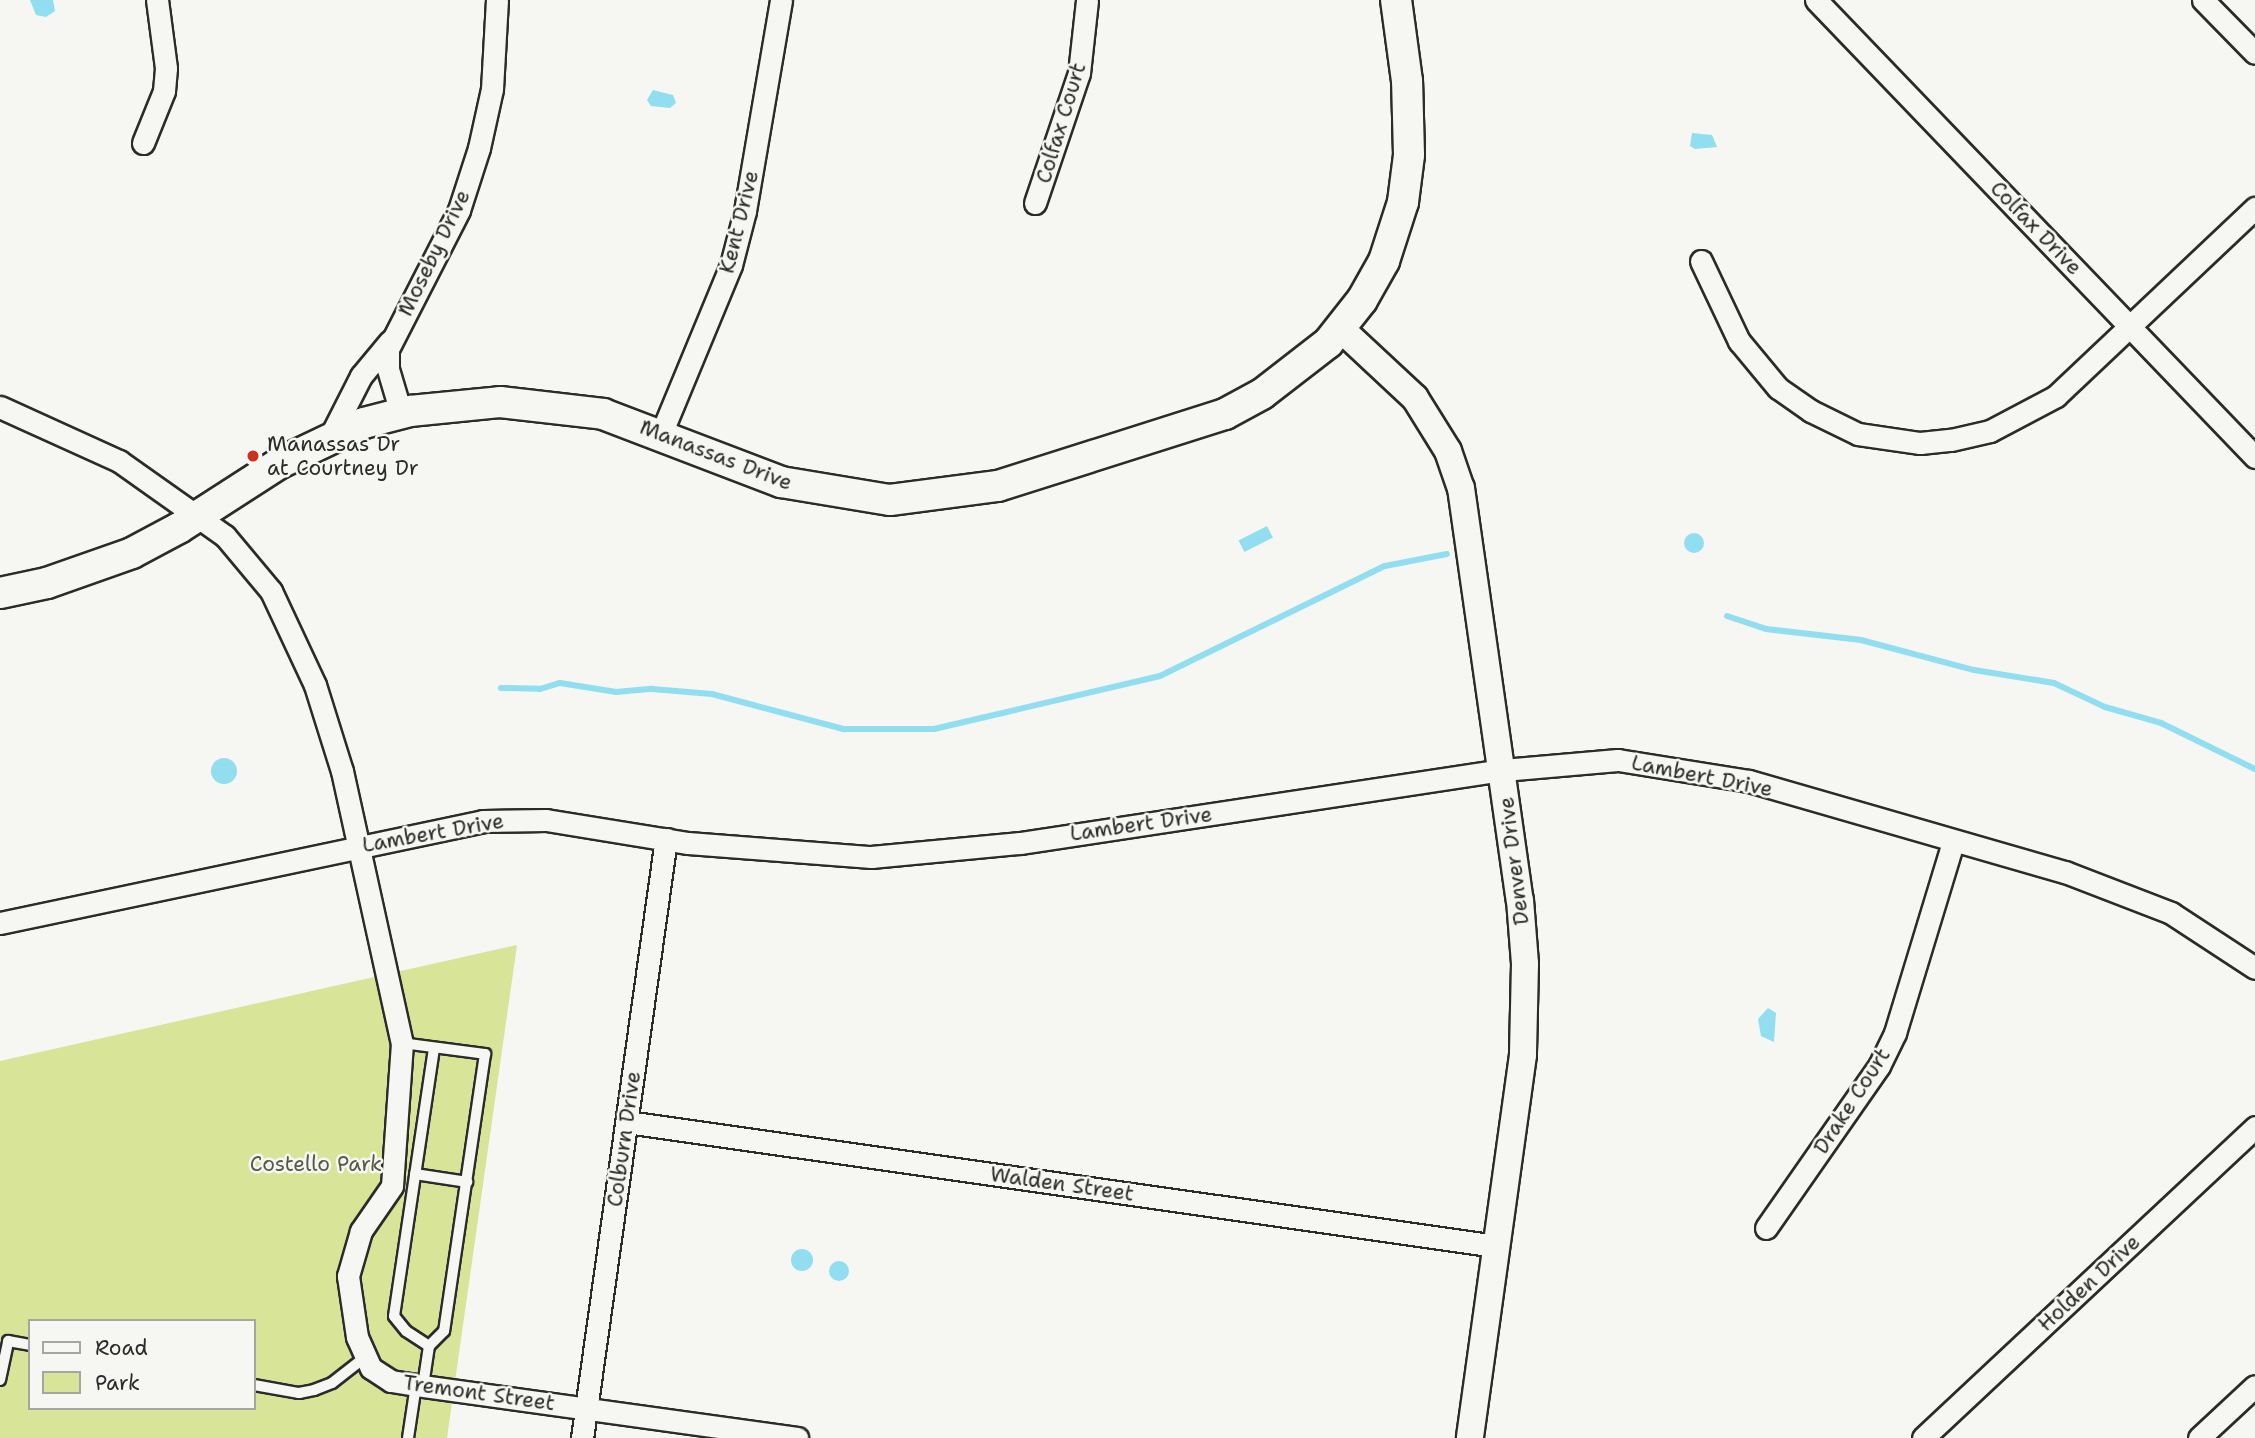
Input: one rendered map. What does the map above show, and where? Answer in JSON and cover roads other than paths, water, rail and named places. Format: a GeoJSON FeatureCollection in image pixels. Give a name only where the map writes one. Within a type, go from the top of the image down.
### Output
{"type":"FeatureCollection","features":[{"type":"Feature","properties":{"kind":"main road","name":"Manassas Drive"},"geometry":{"type":"LineString","coordinates":[[0,593],[112,561],[198,516],[280,463],[329,439],[401,414],[464,403],[554,405],[603,414],[661,433],[806,489],[890,500],[944,495],[1018,480],[1225,414],[1296,370],[1341,329],[1384,261],[1403,202],[1410,119],[1396,0]]}},
{"type":"Feature","properties":{"kind":"street"},"geometry":{"type":"LineString","coordinates":[[143,143],[163,90],[166,68],[157,0]]}},
{"type":"Feature","properties":{"kind":"street","name":"Moseby Drive"},"geometry":{"type":"LineString","coordinates":[[329,439],[361,376],[391,340],[458,211],[479,148],[492,89],[497,0]]}},
{"type":"Feature","properties":{"kind":"street","name":"Kent Drive"},"geometry":{"type":"LineString","coordinates":[[661,433],[731,265],[746,211],[780,0]]}},
{"type":"Feature","properties":{"kind":"street","name":"Colfax Court"},"geometry":{"type":"LineString","coordinates":[[1035,203],[1079,73],[1087,0]]}},
{"type":"Feature","properties":{"kind":"street","name":"Colfax Drive"},"geometry":{"type":"LineString","coordinates":[[1816,0],[2255,457]]}},
{"type":"Feature","properties":{"kind":"street"},"geometry":{"type":"LineString","coordinates":[[2203,0],[2255,54]]}},
{"type":"Feature","properties":{"kind":"street"},"geometry":{"type":"LineString","coordinates":[[1700,261],[1739,341],[1778,388],[1838,426],[1888,441],[1951,440],[2027,414],[2056,396],[2255,208]]}},
{"type":"Feature","properties":{"kind":"street","name":"Denver Drive"},"geometry":{"type":"LineString","coordinates":[[1341,329],[1415,398],[1448,451],[1469,528],[1520,900],[1526,1017],[1470,1438]]}},
{"type":"Feature","properties":{"kind":"street","name":"Moseby Drive"},"geometry":{"type":"LineString","coordinates":[[391,340],[386,360],[401,414]]}},
{"type":"Feature","properties":{"kind":"street"},"geometry":{"type":"LineString","coordinates":[[0,407],[119,461],[198,516],[241,551],[271,591],[292,629],[334,740],[402,1043],[392,1186],[361,1231],[348,1276],[348,1299],[364,1359]]}},
{"type":"Feature","properties":{"kind":"street","name":"Lambert Drive"},"geometry":{"type":"LineString","coordinates":[[0,923],[359,845],[506,819],[546,820],[666,839],[824,856],[934,853],[1503,770],[1618,760],[1684,768],[1749,782],[2065,872],[2146,902],[2213,936],[2255,968]]}},
{"type":"Feature","properties":{"kind":"street","name":"Colburn Drive"},"geometry":{"type":"LineString","coordinates":[[582,1438],[666,839]]}},
{"type":"Feature","properties":{"kind":"street","name":"Drake Court"},"geometry":{"type":"LineString","coordinates":[[1766,1228],[1879,1066],[1895,1033],[1953,842]]}},
{"type":"Feature","properties":{"kind":"street","name":"Walden Street"},"geometry":{"type":"LineString","coordinates":[[627,1122],[1496,1246]]}},
{"type":"Feature","properties":{"kind":"street","name":"Holden Drive"},"geometry":{"type":"LineString","coordinates":[[1923,1438],[2255,1127]]}},
{"type":"Feature","properties":{"kind":"street","name":"Tremont Street"},"geometry":{"type":"LineString","coordinates":[[364,1359],[391,1381],[797,1438]]}},
{"type":"Feature","properties":{"kind":"street"},"geometry":{"type":"LineString","coordinates":[[2199,1438],[2255,1386]]}},
{"type":"Feature","properties":{"kind":"lane"},"geometry":{"type":"LineString","coordinates":[[402,1043],[485,1054],[444,1331],[429,1346],[408,1438]]}},
{"type":"Feature","properties":{"kind":"lane"},"geometry":{"type":"LineString","coordinates":[[429,1346],[406,1331],[394,1316],[434,1048]]}},
{"type":"Feature","properties":{"kind":"lane"},"geometry":{"type":"LineString","coordinates":[[415,1174],[467,1182]]}},
{"type":"Feature","properties":{"kind":"lane"},"geometry":{"type":"LineString","coordinates":[[0,1380],[8,1341],[28,1345]]}},
{"type":"Feature","properties":{"kind":"lane"},"geometry":{"type":"LineString","coordinates":[[256,1385],[299,1393],[314,1390],[332,1383],[364,1359]]}},
{"type":"Feature","properties":{"kind":"water"},"geometry":{"type":"Polygon","coordinates":[[[30,0],[53,0],[55,11],[46,17],[36,15],[30,0]]]}},
{"type":"Feature","properties":{"kind":"water"},"geometry":{"type":"Polygon","coordinates":[[[653,90],[673,95],[676,103],[670,108],[651,106],[647,100],[653,90]]]}},
{"type":"Feature","properties":{"kind":"water"},"geometry":{"type":"Polygon","coordinates":[[[1692,133],[1712,135],[1717,147],[1695,149],[1690,146],[1692,133]]]}},
{"type":"Feature","properties":{"kind":"water"},"geometry":{"type":"Polygon","coordinates":[[[1267,526],[1273,538],[1244,552],[1238,541],[1267,526]]]}},
{"type":"Feature","properties":{"kind":"water"},"geometry":{"type":"Polygon","coordinates":[[[1690,533],[1698,533],[1704,543],[1698,553],[1690,553],[1684,547],[1684,539],[1690,533]]]}},
{"type":"Feature","properties":{"kind":"water"},"geometry":{"type":"Polygon","coordinates":[[[224,758],[233,762],[237,771],[233,780],[224,784],[215,780],[211,771],[215,762],[224,758]]]}},
{"type":"Feature","properties":{"kind":"water"},"geometry":{"type":"Polygon","coordinates":[[[1768,1008],[1776,1013],[1774,1042],[1761,1036],[1758,1019],[1768,1008]]]}},
{"type":"Feature","properties":{"kind":"water"},"geometry":{"type":"Polygon","coordinates":[[[802,1249],[810,1252],[813,1260],[810,1268],[802,1271],[794,1268],[791,1260],[794,1252],[802,1249]]]}},
{"type":"Feature","properties":{"kind":"water"},"geometry":{"type":"Polygon","coordinates":[[[835,1261],[843,1261],[849,1271],[843,1281],[835,1281],[829,1275],[829,1267],[835,1261]]]}},
{"type":"Feature","properties":{"kind":"waterway"},"geometry":{"type":"LineString","coordinates":[[501,688],[540,689],[560,683],[616,692],[652,689],[712,694],[844,729],[934,729],[1160,676],[1385,566],[1447,554]]}},
{"type":"Feature","properties":{"kind":"waterway"},"geometry":{"type":"LineString","coordinates":[[1727,616],[1766,629],[1861,640],[1974,670],[2054,683],[2105,707],[2161,723],[2255,769]]}},
{"type":"Feature","properties":{"kind":"place","name":"Manassas Dr at Courtney Dr"},"geometry":{"type":"Point","coordinates":[253,456]}},
{"type":"Feature","properties":{"kind":"park label","name":"Costello Park"},"geometry":{"type":"Point","coordinates":[316,1164]}}]}
